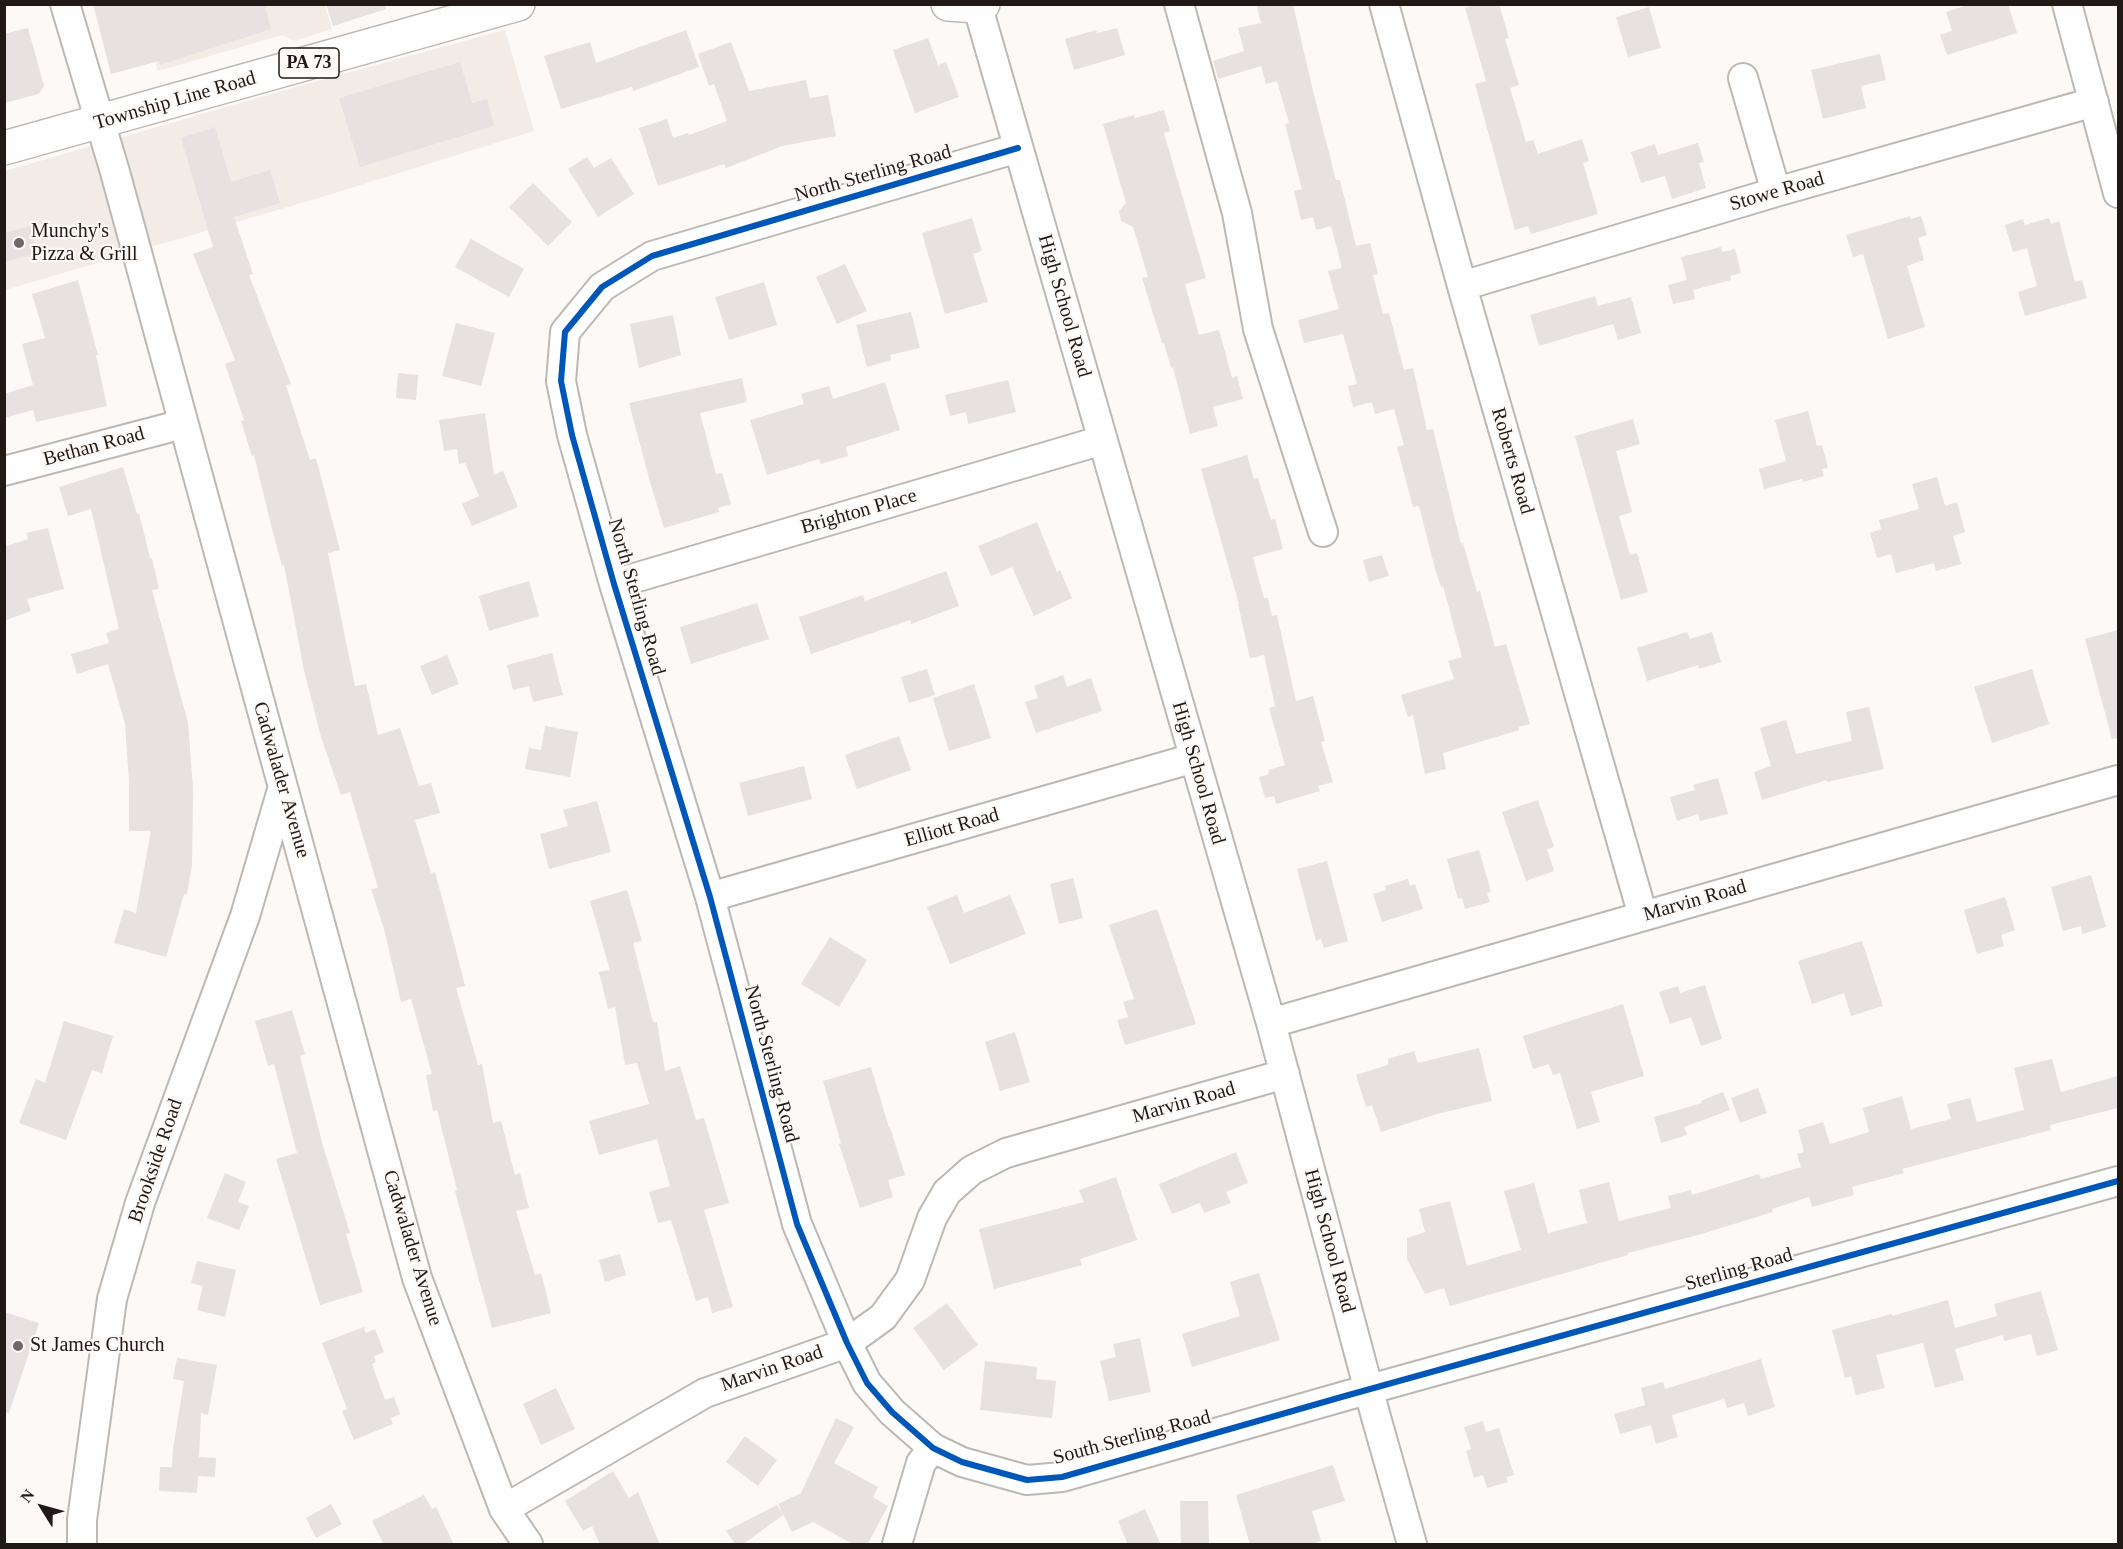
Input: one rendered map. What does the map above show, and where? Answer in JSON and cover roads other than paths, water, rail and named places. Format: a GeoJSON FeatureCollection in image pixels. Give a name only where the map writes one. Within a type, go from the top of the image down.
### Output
{"type":"FeatureCollection","features":[{"type":"Feature","properties":{"kind":"main road","name":"Township Line Road"},"geometry":{"type":"LineString","coordinates":[[4,148],[518,4]]}},
{"type":"Feature","properties":{"kind":"street","name":"Cadwalader Avenue"},"geometry":{"type":"LineString","coordinates":[[64,4],[101,122],[417,1278],[504,1509],[528,1545]]}},
{"type":"Feature","properties":{"kind":"street"},"geometry":{"type":"LineString","coordinates":[[1179,4],[1237,213],[1257,329],[1323,532]]}},
{"type":"Feature","properties":{"kind":"street","name":"Roberts Road"},"geometry":{"type":"LineString","coordinates":[[1384,4],[1462,286],[1643,916]]}},
{"type":"Feature","properties":{"kind":"street"},"geometry":{"type":"LineString","coordinates":[[2067,4],[2118,193]]}},
{"type":"Feature","properties":{"kind":"street","name":"High School Road"},"geometry":{"type":"LineString","coordinates":[[971,5],[1018,148],[1271,1023],[1412,1545]]}},
{"type":"Feature","properties":{"kind":"street"},"geometry":{"type":"LineString","coordinates":[[1743,78],[1776,192]]}},
{"type":"Feature","properties":{"kind":"street","name":"Stowe Road"},"geometry":{"type":"LineString","coordinates":[[1462,286],[1776,192],[2094,102]]}},
{"type":"Feature","properties":{"kind":"street","name":"North Sterling Road"},"geometry":{"type":"LineString","coordinates":[[848,1343],[797,1224],[710,897],[614,584],[572,435],[561,381],[565,332],[602,287],[652,256],[1018,148]]}},
{"type":"Feature","properties":{"kind":"street","name":"Bethan Road"},"geometry":{"type":"LineString","coordinates":[[4,471],[183,424]]}},
{"type":"Feature","properties":{"kind":"street","name":"Brighton Place"},"geometry":{"type":"LineString","coordinates":[[614,584],[1103,440]]}},
{"type":"Feature","properties":{"kind":"street","name":"Elliott Road"},"geometry":{"type":"LineString","coordinates":[[710,897],[1194,758]]}},
{"type":"Feature","properties":{"kind":"street","name":"Marvin Road"},"geometry":{"type":"LineString","coordinates":[[1271,1023],[2118,780]]}},
{"type":"Feature","properties":{"kind":"street","name":"Brookside Road"},"geometry":{"type":"LineString","coordinates":[[82,1545],[82,1520],[112,1299],[140,1203],[245,916],[282,790]]}},
{"type":"Feature","properties":{"kind":"street","name":"Marvin Road"},"geometry":{"type":"LineString","coordinates":[[504,1509],[705,1393],[848,1343],[883,1317],[910,1280],[932,1218],[947,1192],[972,1170],[1005,1153],[1285,1074]]}},
{"type":"Feature","properties":{"kind":"street","name":"Sterling Road"},"geometry":{"type":"LineString","coordinates":[[1369,1390],[2118,1181]]}},
{"type":"Feature","properties":{"kind":"street","name":"South Sterling Road"},"geometry":{"type":"LineString","coordinates":[[848,1343],[867,1383],[892,1412],[933,1448],[962,1462],[1027,1480],[1062,1477],[1369,1390]]}},
{"type":"Feature","properties":{"kind":"street"},"geometry":{"type":"LineString","coordinates":[[897,1545],[921,1463],[933,1448]]}},
{"type":"Feature","properties":{"kind":"place","name":"Munchy's Pizza & Grill"},"geometry":{"type":"Point","coordinates":[19,243]}},
{"type":"Feature","properties":{"kind":"place","name":"St James Church"},"geometry":{"type":"Point","coordinates":[18,1346]}}]}
